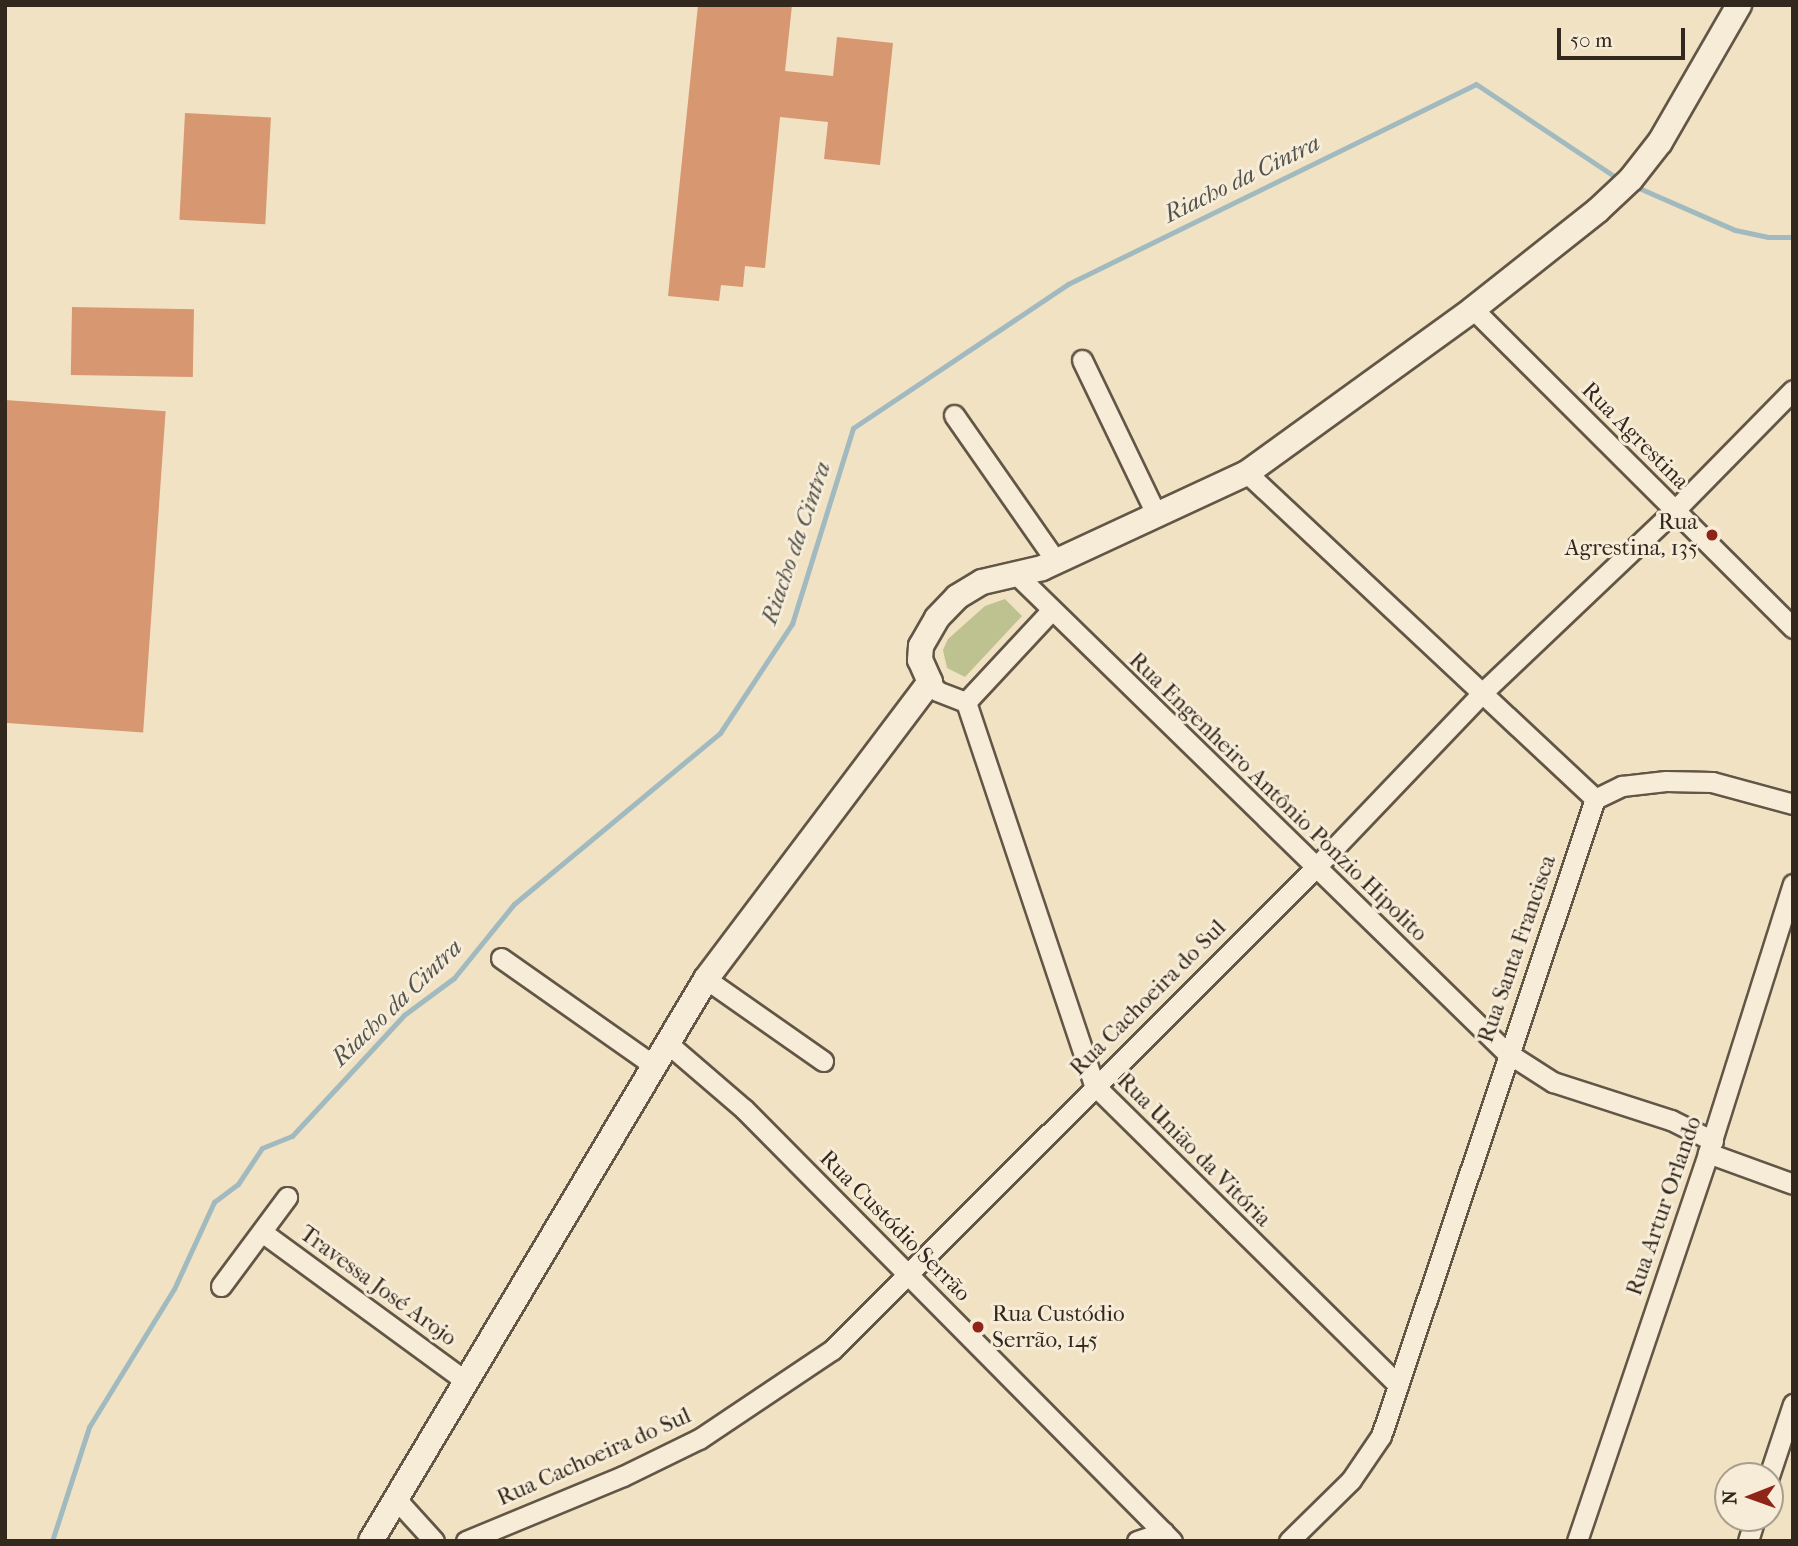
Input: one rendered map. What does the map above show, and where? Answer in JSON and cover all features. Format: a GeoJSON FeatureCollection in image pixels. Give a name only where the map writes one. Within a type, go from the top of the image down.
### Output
{"type":"FeatureCollection","features":[{"type":"Feature","properties":{"kind":"street"},"geometry":{"type":"LineString","coordinates":[[1051,611],[966,702],[937,691],[930,682],[920,660],[924,634],[965,592],[982,582],[1017,575],[1056,561],[1247,473],[1473,309],[1598,210],[1634,174],[1660,142],[1740,5]]}},
{"type":"Feature","properties":{"kind":"street","name":"Rua Agrestina"},"geometry":{"type":"LineString","coordinates":[[1473,309],[1793,628]]}},
{"type":"Feature","properties":{"kind":"street"},"geometry":{"type":"LineString","coordinates":[[1082,360],[1156,514]]}},
{"type":"Feature","properties":{"kind":"street","name":"Rua Cachoeira do Sul"},"geometry":{"type":"LineString","coordinates":[[466,1541],[623,1476],[699,1439],[832,1350],[1094,1085],[1315,868],[1484,691],[1675,510],[1793,390]]}},
{"type":"Feature","properties":{"kind":"street"},"geometry":{"type":"LineString","coordinates":[[954,415],[1056,561]]}},
{"type":"Feature","properties":{"kind":"street"},"geometry":{"type":"LineString","coordinates":[[1247,473],[1484,691],[1595,799],[1622,786],[1712,782],[1793,803]]}},
{"type":"Feature","properties":{"kind":"street","name":"Rua Engenheiro Antônio Ponzio Hipolito"},"geometry":{"type":"LineString","coordinates":[[1017,575],[1506,1052],[1553,1082],[1671,1120],[1711,1147],[1793,1184]]}},
{"type":"Feature","properties":{"kind":"street"},"geometry":{"type":"LineString","coordinates":[[371,1541],[464,1380],[706,979],[930,682]]}},
{"type":"Feature","properties":{"kind":"street","name":"Rua União da Vitória"},"geometry":{"type":"LineString","coordinates":[[966,702],[1094,1085],[1398,1385]]}},
{"type":"Feature","properties":{"kind":"street","name":"Rua Santa Francisca"},"geometry":{"type":"LineString","coordinates":[[1289,1541],[1367,1459],[1381,1436],[1506,1052],[1595,799]]}},
{"type":"Feature","properties":{"kind":"street","name":"Rua Artur Orlando"},"geometry":{"type":"LineString","coordinates":[[1577,1541],[1711,1147],[1793,884]]}},
{"type":"Feature","properties":{"kind":"street"},"geometry":{"type":"LineString","coordinates":[[501,958],[653,1065]]}},
{"type":"Feature","properties":{"kind":"street"},"geometry":{"type":"LineString","coordinates":[[706,979],[823,1061]]}},
{"type":"Feature","properties":{"kind":"street","name":"Rua Custódio Serrão"},"geometry":{"type":"LineString","coordinates":[[666,1042],[744,1109],[1167,1536]]}},
{"type":"Feature","properties":{"kind":"street","name":"Travessa José Arojo"},"geometry":{"type":"LineString","coordinates":[[221,1286],[287,1197]]}},
{"type":"Feature","properties":{"kind":"street","name":"Travessa José Arojo"},"geometry":{"type":"LineString","coordinates":[[262,1232],[464,1380]]}},
{"type":"Feature","properties":{"kind":"street"},"geometry":{"type":"LineString","coordinates":[[1777,1462],[1786,1446],[1793,1404]]}},
{"type":"Feature","properties":{"kind":"street"},"geometry":{"type":"LineString","coordinates":[[395,1499],[434,1541]]}},
{"type":"Feature","properties":{"kind":"street"},"geometry":{"type":"LineString","coordinates":[[1137,1541],[1167,1536]]}},
{"type":"Feature","properties":{"kind":"green space"},"geometry":{"type":"Polygon","coordinates":[[[1005,599],[1022,616],[965,677],[947,668],[943,650],[948,639],[985,606],[1005,599]]]}},
{"type":"Feature","properties":{"kind":"building"},"geometry":{"type":"Polygon","coordinates":[[[698,5],[792,5],[785,71],[833,76],[837,37],[893,43],[880,165],[824,159],[828,122],[780,117],[765,268],[745,266],[743,287],[721,285],[719,301],[668,296],[698,5]]]}},
{"type":"Feature","properties":{"kind":"building"},"geometry":{"type":"Polygon","coordinates":[[[185,113],[271,118],[265,224],[179,220],[185,113]]]}},
{"type":"Feature","properties":{"kind":"building"},"geometry":{"type":"Polygon","coordinates":[[[72,307],[194,309],[193,377],[71,375],[72,307]]]}},
{"type":"Feature","properties":{"kind":"building"},"geometry":{"type":"Polygon","coordinates":[[[5,400],[166,411],[143,732],[5,723],[5,400]]]}},
{"type":"Feature","properties":{"kind":"waterway","name":"Riacho da Cintra"},"geometry":{"type":"LineString","coordinates":[[52,1541],[89,1427],[174,1289],[214,1202],[238,1184],[262,1148],[292,1136],[404,1015],[454,978],[514,904],[720,733],[792,624],[853,428],[1068,284],[1476,84],[1620,180]]}},
{"type":"Feature","properties":{"kind":"waterway","name":"Riacho da Cintra"},"geometry":{"type":"LineString","coordinates":[[1632,185],[1735,230],[1768,237],[1793,237]]}},
{"type":"Feature","properties":{"kind":"place","name":"Rua Agrestina, 135"},"geometry":{"type":"Point","coordinates":[1712,535]}},
{"type":"Feature","properties":{"kind":"place","name":"Rua Custódio Serrão, 145"},"geometry":{"type":"Point","coordinates":[978,1327]}}]}
